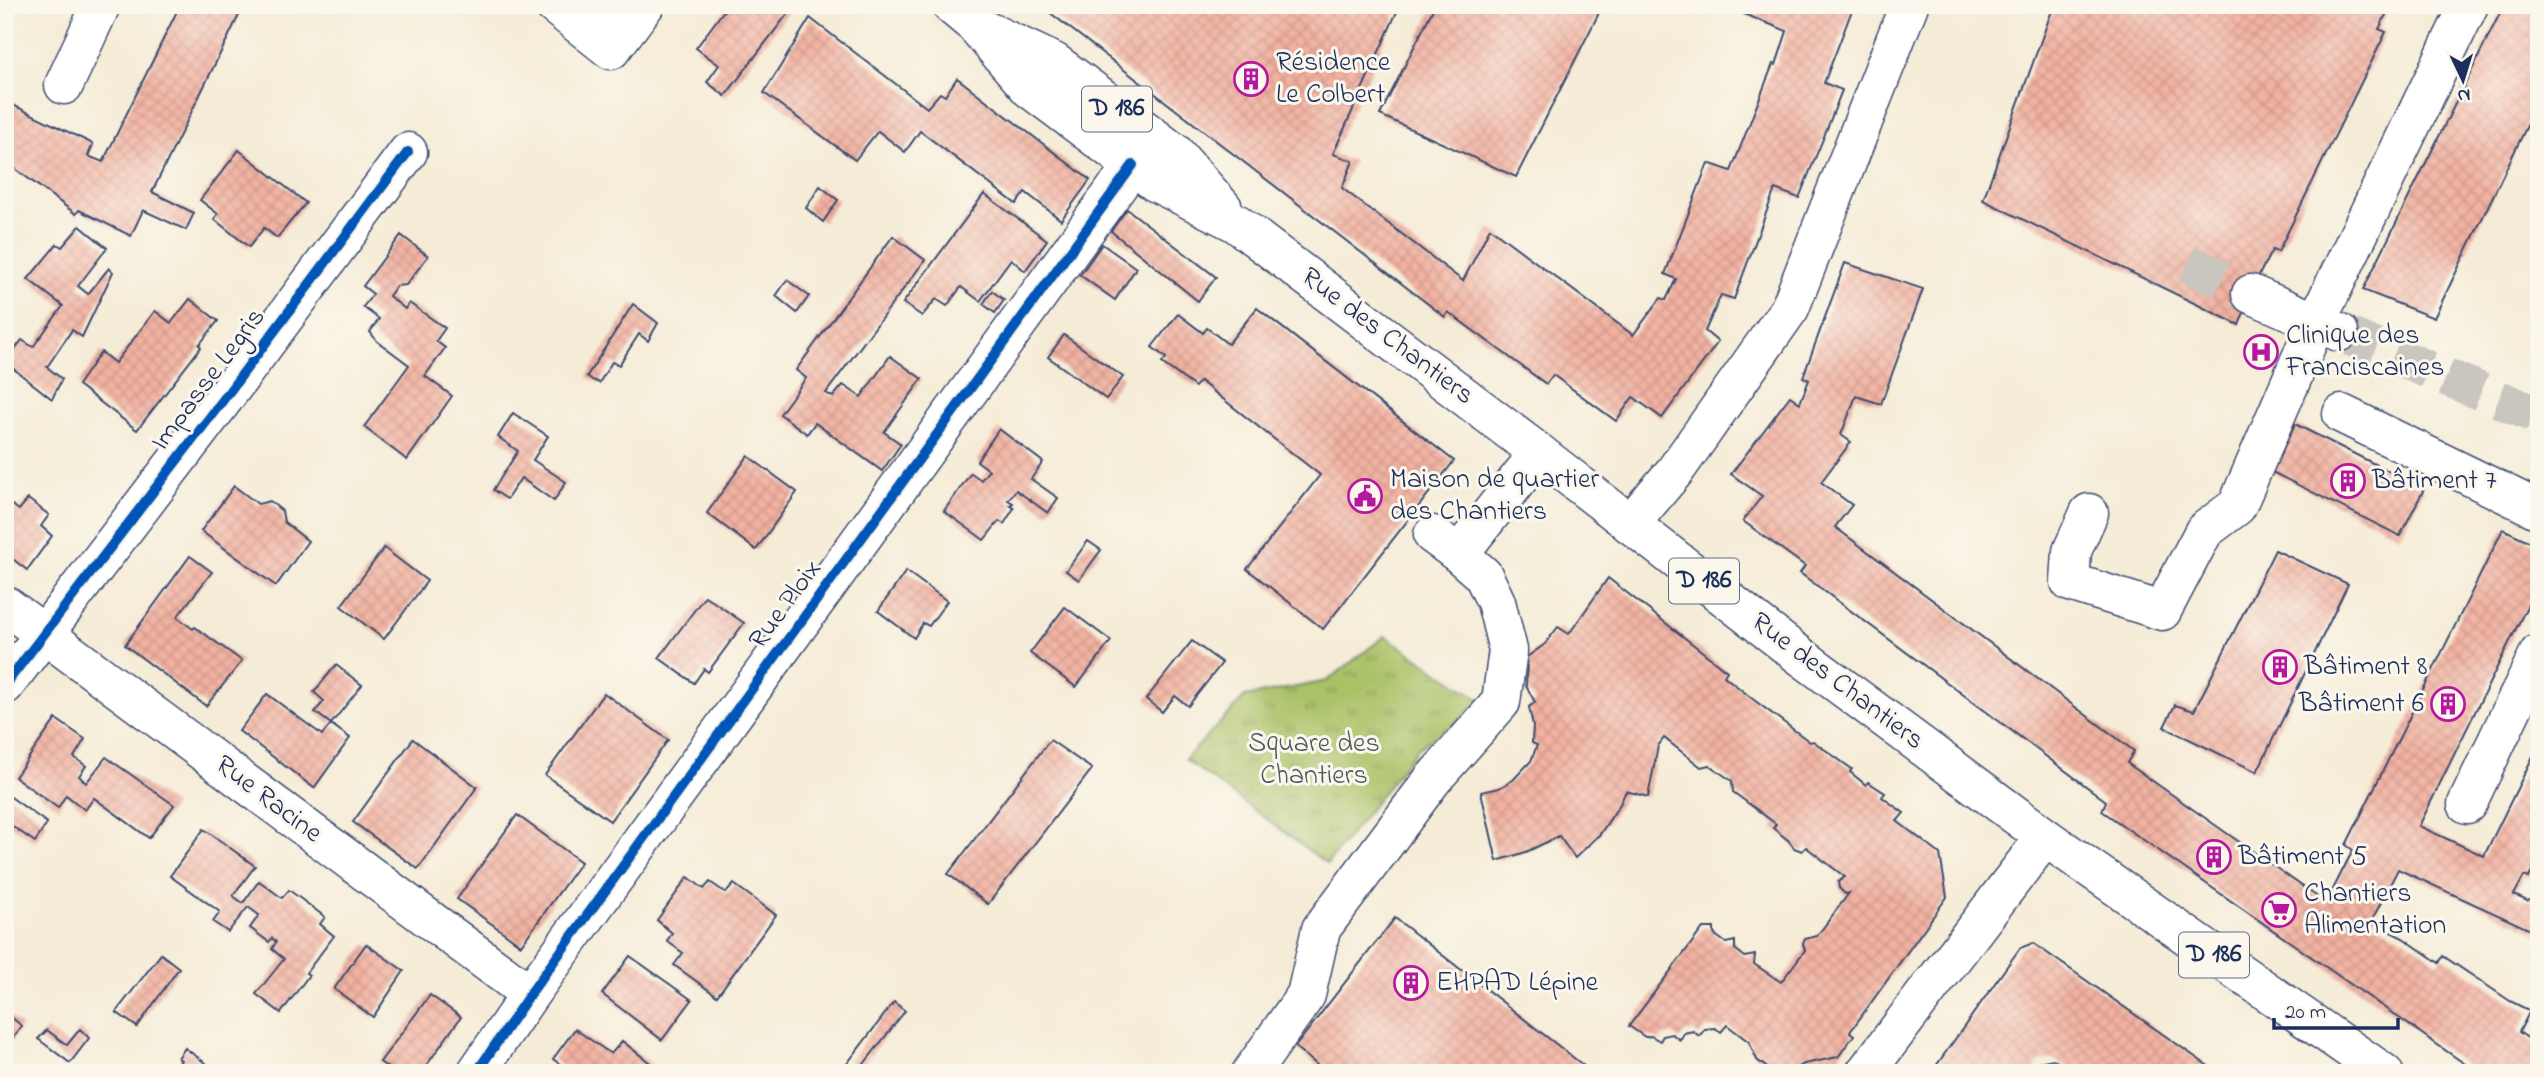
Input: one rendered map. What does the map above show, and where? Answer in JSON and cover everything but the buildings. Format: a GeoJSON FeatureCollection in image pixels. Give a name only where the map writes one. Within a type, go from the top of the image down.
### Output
{"type":"FeatureCollection","features":[{"type":"Feature","properties":{"kind":"street"},"geometry":{"type":"LineString","coordinates":[[64,85],[101,5]]}},
{"type":"Feature","properties":{"kind":"street"},"geometry":{"type":"LineString","coordinates":[[554,5],[611,50],[626,12]]}},
{"type":"Feature","properties":{"kind":"street"},"geometry":{"type":"LineString","coordinates":[[1630,524],[1675,471],[1790,308],[1909,5]]}},
{"type":"Feature","properties":{"kind":"street"},"geometry":{"type":"LineString","coordinates":[[2089,513],[2072,551],[2070,582],[2162,611],[2204,531],[2237,506],[2329,328],[2469,5]]}},
{"type":"Feature","properties":{"kind":"street","name":"Rue des Chantiers"},"geometry":{"type":"LineString","coordinates":[[963,15],[1029,88],[1155,182],[1236,223],[1799,655],[2045,837],[2384,1073]]}},
{"type":"Feature","properties":{"kind":"street","name":"Rue des Chantiers"},"geometry":{"type":"LineString","coordinates":[[963,15],[1054,62],[1175,153],[1236,223]]}},
{"type":"Feature","properties":{"kind":"street","name":"Impasse Legris"},"geometry":{"type":"LineString","coordinates":[[5,685],[408,152]]}},
{"type":"Feature","properties":{"kind":"street","name":"Rue Ploix"},"geometry":{"type":"LineString","coordinates":[[476,1073],[1133,165]]}},
{"type":"Feature","properties":{"kind":"street"},"geometry":{"type":"LineString","coordinates":[[2251,294],[2329,328]]}},
{"type":"Feature","properties":{"kind":"street"},"geometry":{"type":"LineString","coordinates":[[2342,414],[2539,510]]}},
{"type":"Feature","properties":{"kind":"street"},"geometry":{"type":"LineString","coordinates":[[1251,1073],[1306,995],[1321,929],[1433,779],[1501,702],[1508,650],[1496,602],[1483,575],[1446,545],[1539,453]]}},
{"type":"Feature","properties":{"kind":"street","name":"Rue Racine"},"geometry":{"type":"LineString","coordinates":[[5,606],[530,995]]}},
{"type":"Feature","properties":{"kind":"street"},"geometry":{"type":"LineString","coordinates":[[2468,804],[2531,691],[2539,653]]}},
{"type":"Feature","properties":{"kind":"street"},"geometry":{"type":"LineString","coordinates":[[1865,1073],[2045,837]]}},
{"type":"Feature","properties":{"kind":"green space","name":"Square des Chantiers"},"geometry":{"type":"Polygon","coordinates":[[[1385,636],[1481,700],[1457,722],[1418,748],[1327,864],[1185,759],[1245,697],[1327,681],[1385,636]]]}},
{"type":"Feature","properties":{"kind":"tunnel"},"geometry":{"type":"LineString","coordinates":[[2188,263],[2251,294]]}},
{"type":"Feature","properties":{"kind":"tunnel"},"geometry":{"type":"LineString","coordinates":[[2341,333],[2539,416]]}},
{"type":"Feature","properties":{"kind":"cycle path"},"geometry":{"type":"LineString","coordinates":[[5,685],[408,152]]}},
{"type":"Feature","properties":{"kind":"cycle path"},"geometry":{"type":"LineString","coordinates":[[476,1073],[530,994],[1133,165]]}},
{"type":"Feature","properties":{"kind":"place","name":"Résidence Le Colbert"},"geometry":{"type":"Point","coordinates":[1251,79]}},
{"type":"Feature","properties":{"kind":"place","name":"Clinique des Franciscaines"},"geometry":{"type":"Point","coordinates":[2261,352]}},
{"type":"Feature","properties":{"kind":"place","name":"Bâtiment 7"},"geometry":{"type":"Point","coordinates":[2348,481]}},
{"type":"Feature","properties":{"kind":"place","name":"Maison de quartier des Chantiers"},"geometry":{"type":"Point","coordinates":[1365,496]}},
{"type":"Feature","properties":{"kind":"place","name":"Bâtiment 8"},"geometry":{"type":"Point","coordinates":[2280,667]}},
{"type":"Feature","properties":{"kind":"place","name":"Bâtiment 6"},"geometry":{"type":"Point","coordinates":[2448,704]}},
{"type":"Feature","properties":{"kind":"place","name":"Bâtiment 5"},"geometry":{"type":"Point","coordinates":[2214,857]}},
{"type":"Feature","properties":{"kind":"place","name":"Chantiers Alimentation"},"geometry":{"type":"Point","coordinates":[2279,910]}},
{"type":"Feature","properties":{"kind":"place","name":"EHPAD Lépine"},"geometry":{"type":"Point","coordinates":[1411,983]}}]}
